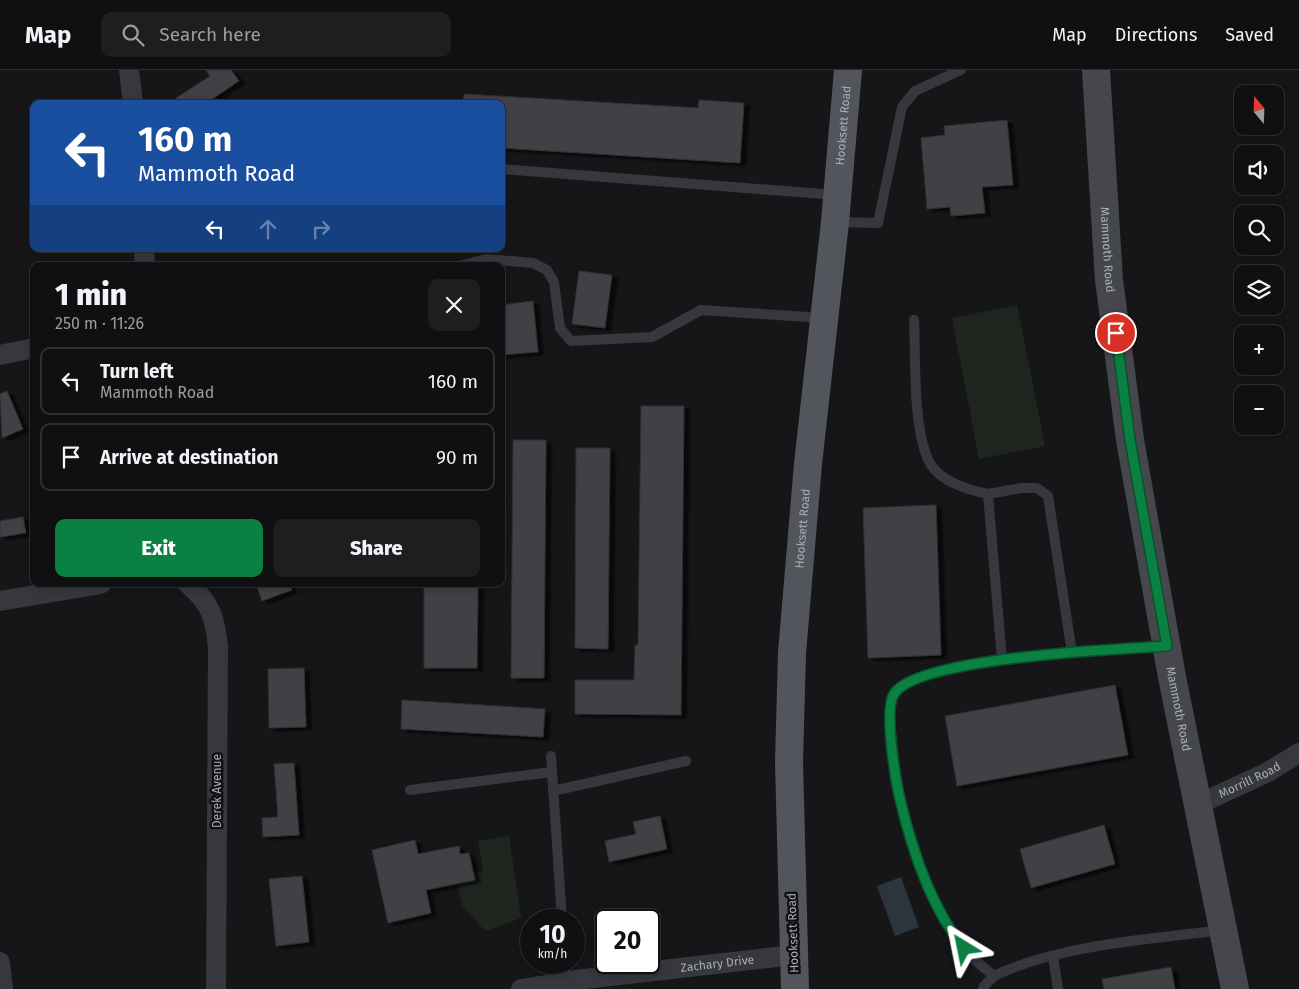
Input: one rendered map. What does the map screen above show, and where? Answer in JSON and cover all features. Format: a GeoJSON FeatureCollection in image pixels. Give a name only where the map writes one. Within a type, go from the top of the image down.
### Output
{"type":"FeatureCollection","features":[{"type":"Feature","properties":{"kind":"main road","name":"Hooksett Road"},"geometry":{"type":"LineString","coordinates":[[795,989],[789,762],[792,653],[808,464],[836,209],[848,70]]}},
{"type":"Feature","properties":{"kind":"main road","name":"Mammoth Road"},"geometry":{"type":"LineString","coordinates":[[1096,70],[1109,280],[1130,440],[1167,646],[1235,989]]}},
{"type":"Feature","properties":{"kind":"street"},"geometry":{"type":"LineString","coordinates":[[129,70],[133,100]]}},
{"type":"Feature","properties":{"kind":"street"},"geometry":{"type":"LineString","coordinates":[[0,355],[30,349]]}},
{"type":"Feature","properties":{"kind":"street"},"geometry":{"type":"LineString","coordinates":[[0,601],[83,587]]}},
{"type":"Feature","properties":{"kind":"street","name":"Derek Avenue"},"geometry":{"type":"LineString","coordinates":[[195,590],[215,620],[218,646],[216,989]]}},
{"type":"Feature","properties":{"kind":"street","name":"Morrill Road"},"geometry":{"type":"LineString","coordinates":[[1199,804],[1268,772],[1299,753]]}},
{"type":"Feature","properties":{"kind":"street","name":"Zachary Drive"},"geometry":{"type":"LineString","coordinates":[[585,971],[793,955]]}},
{"type":"Feature","properties":{"kind":"street"},"geometry":{"type":"LineString","coordinates":[[0,962],[4,989]]}},
{"type":"Feature","properties":{"kind":"street","name":"Zachary Drive"},"geometry":{"type":"LineString","coordinates":[[521,989],[560,974]]}},
{"type":"Feature","properties":{"kind":"lane"},"geometry":{"type":"LineString","coordinates":[[505,169],[836,209],[878,223],[902,107],[914,91],[961,70]]}},
{"type":"Feature","properties":{"kind":"lane"},"geometry":{"type":"LineString","coordinates":[[474,262],[486,259],[533,263],[547,270],[554,282],[560,328],[571,340],[652,337],[701,310],[824,318]]}},
{"type":"Feature","properties":{"kind":"lane"},"geometry":{"type":"LineString","coordinates":[[914,320],[919,428],[924,449],[932,466],[952,483],[967,490],[988,494],[1037,488],[1048,496],[1072,653]]}},
{"type":"Feature","properties":{"kind":"lane"},"geometry":{"type":"LineString","coordinates":[[988,494],[1002,660]]}},
{"type":"Feature","properties":{"kind":"lane"},"geometry":{"type":"LineString","coordinates":[[994,976],[973,958],[955,937],[925,876],[905,823],[896,781],[889,708],[893,695],[902,685],[923,676],[1002,660],[1167,646]]}},
{"type":"Feature","properties":{"kind":"lane"},"geometry":{"type":"LineString","coordinates":[[551,756],[561,909]]}},
{"type":"Feature","properties":{"kind":"lane"},"geometry":{"type":"LineString","coordinates":[[553,790],[686,761]]}},
{"type":"Feature","properties":{"kind":"lane"},"geometry":{"type":"LineString","coordinates":[[410,790],[552,772]]}},
{"type":"Feature","properties":{"kind":"lane"},"geometry":{"type":"LineString","coordinates":[[984,989],[984,986],[994,976],[1015,966],[1053,956],[1224,930]]}},
{"type":"Feature","properties":{"kind":"lane"},"geometry":{"type":"LineString","coordinates":[[1053,956],[1058,989]]}},
{"type":"Feature","properties":{"kind":"shaded area"},"geometry":{"type":"Polygon","coordinates":[[[1017,305],[1045,446],[979,459],[952,318],[1017,305]]]}},
{"type":"Feature","properties":{"kind":"shaded area"},"geometry":{"type":"Polygon","coordinates":[[[509,836],[520,911],[520,918],[485,931],[463,907],[457,884],[475,879],[474,873],[483,871],[478,841],[509,836]]]}},
{"type":"Feature","properties":{"kind":"shaded area"},"geometry":{"type":"Polygon","coordinates":[[[901,877],[919,927],[895,936],[877,886],[901,877]]]}},
{"type":"Feature","properties":{"kind":"building"},"geometry":{"type":"Polygon","coordinates":[[[206,70],[231,70],[239,81],[211,100],[177,100],[176,98],[210,76],[206,70]]]}},
{"type":"Feature","properties":{"kind":"building"},"geometry":{"type":"Polygon","coordinates":[[[464,94],[698,108],[699,100],[744,103],[740,163],[505,148],[505,100],[463,100],[464,94]]]}},
{"type":"Feature","properties":{"kind":"building"},"geometry":{"type":"Polygon","coordinates":[[[1007,120],[1013,185],[982,187],[985,213],[951,216],[950,207],[927,209],[921,138],[945,135],[944,126],[1007,120]]]}},
{"type":"Feature","properties":{"kind":"building"},"geometry":{"type":"Polygon","coordinates":[[[579,271],[612,275],[605,328],[572,324],[579,271]]]}},
{"type":"Feature","properties":{"kind":"building"},"geometry":{"type":"Polygon","coordinates":[[[533,301],[538,352],[505,355],[505,304],[533,301]]]}},
{"type":"Feature","properties":{"kind":"building"},"geometry":{"type":"Polygon","coordinates":[[[7,391],[23,429],[2,438],[0,394],[7,391]]]}},
{"type":"Feature","properties":{"kind":"building"},"geometry":{"type":"Polygon","coordinates":[[[641,406],[684,406],[681,715],[575,714],[575,680],[634,680],[635,645],[638,645],[641,406]]]}},
{"type":"Feature","properties":{"kind":"building"},"geometry":{"type":"Polygon","coordinates":[[[513,440],[546,440],[544,678],[511,678],[513,440]]]}},
{"type":"Feature","properties":{"kind":"building"},"geometry":{"type":"Polygon","coordinates":[[[576,448],[610,448],[608,649],[575,648],[576,448]]]}},
{"type":"Feature","properties":{"kind":"building"},"geometry":{"type":"Polygon","coordinates":[[[936,505],[941,655],[868,658],[863,508],[936,505]]]}},
{"type":"Feature","properties":{"kind":"building"},"geometry":{"type":"Polygon","coordinates":[[[23,517],[26,533],[0,537],[0,521],[23,517]]]}},
{"type":"Feature","properties":{"kind":"building"},"geometry":{"type":"Polygon","coordinates":[[[257,587],[290,587],[292,590],[262,601],[257,587]]]}},
{"type":"Feature","properties":{"kind":"building"},"geometry":{"type":"Polygon","coordinates":[[[424,587],[478,587],[477,668],[424,668],[424,587]]]}},
{"type":"Feature","properties":{"kind":"building"},"geometry":{"type":"Polygon","coordinates":[[[304,668],[306,727],[269,728],[268,669],[304,668]]]}},
{"type":"Feature","properties":{"kind":"building"},"geometry":{"type":"Polygon","coordinates":[[[1115,685],[1128,755],[957,786],[945,716],[1115,685]]]}},
{"type":"Feature","properties":{"kind":"building"},"geometry":{"type":"Polygon","coordinates":[[[402,700],[545,709],[543,737],[401,729],[402,700]]]}},
{"type":"Feature","properties":{"kind":"building"},"geometry":{"type":"Polygon","coordinates":[[[294,763],[299,835],[263,837],[262,818],[278,817],[274,764],[294,763]]]}},
{"type":"Feature","properties":{"kind":"building"},"geometry":{"type":"Polygon","coordinates":[[[660,816],[667,849],[609,862],[605,841],[636,834],[633,822],[660,816]]]}},
{"type":"Feature","properties":{"kind":"building"},"geometry":{"type":"Polygon","coordinates":[[[1104,825],[1115,864],[1031,888],[1020,849],[1104,825]]]}},
{"type":"Feature","properties":{"kind":"building"},"geometry":{"type":"Polygon","coordinates":[[[415,840],[418,854],[459,846],[460,854],[469,853],[475,880],[426,890],[431,913],[388,923],[372,850],[415,840]]]}},
{"type":"Feature","properties":{"kind":"building"},"geometry":{"type":"Polygon","coordinates":[[[302,876],[309,942],[276,946],[269,879],[302,876]]]}},
{"type":"Feature","properties":{"kind":"building"},"geometry":{"type":"Polygon","coordinates":[[[1171,967],[1175,989],[1104,989],[1102,979],[1171,967]]]}},
{"type":"Feature","properties":{"kind":"route"},"geometry":{"type":"LineString","coordinates":[[964,948],[955,937],[939,908],[905,823],[896,781],[889,708],[893,695],[902,685],[923,676],[956,668],[1039,656],[1167,646],[1130,440],[1116,333]]}}]}
